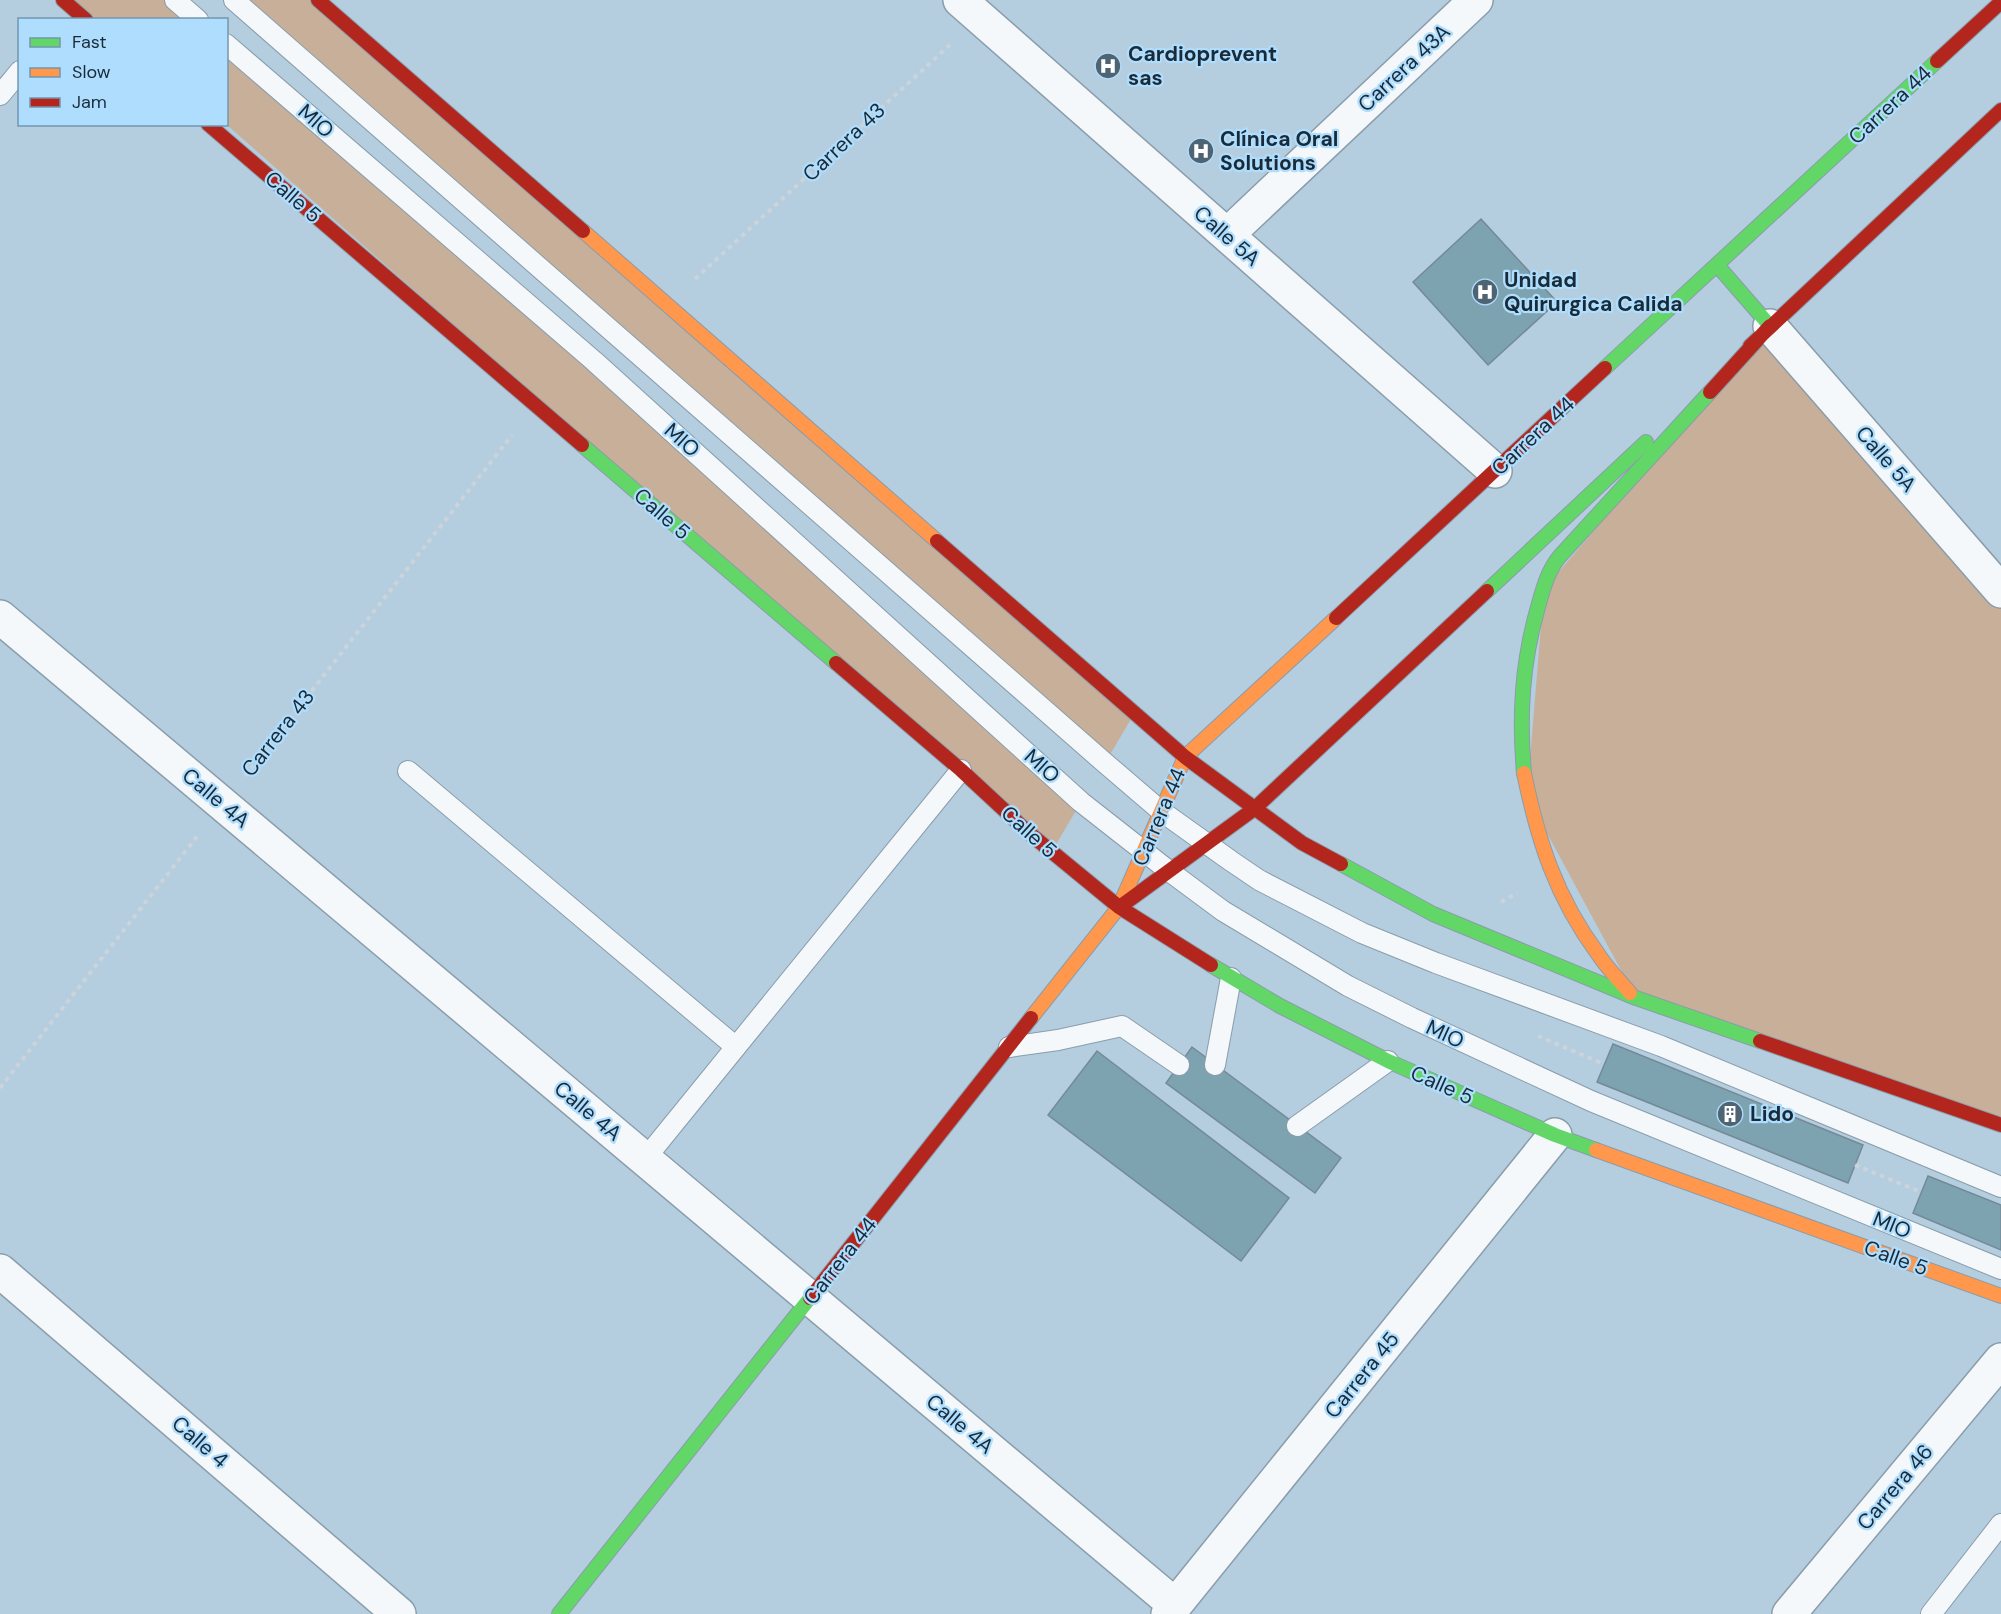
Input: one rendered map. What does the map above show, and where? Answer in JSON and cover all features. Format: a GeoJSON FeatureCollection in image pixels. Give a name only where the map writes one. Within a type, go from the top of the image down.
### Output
{"type":"FeatureCollection","features":[{"type":"Feature","properties":{"kind":"main road"},"geometry":{"type":"LineString","coordinates":[[318,0],[1185,757],[1302,843],[1433,914],[1636,998],[2001,1125]]}},
{"type":"Feature","properties":{"kind":"main road","name":"Carrera 44"},"geometry":{"type":"LineString","coordinates":[[559,1614],[1119,907],[1185,757],[2001,2]]}},
{"type":"Feature","properties":{"kind":"main road","name":"Carrera 44"},"geometry":{"type":"LineString","coordinates":[[1119,907],[1254,809],[2001,110]]}},
{"type":"Feature","properties":{"kind":"main road","name":"Calle 5"},"geometry":{"type":"LineString","coordinates":[[210,126],[961,770],[1029,833],[1119,907],[1280,1006],[1388,1061],[1555,1135],[2001,1296]]}},
{"type":"Feature","properties":{"kind":"main road"},"geometry":{"type":"LineString","coordinates":[[1636,998],[1606,966],[1581,930],[1559,892],[1541,847],[1527,796],[1521,744],[1522,692],[1529,640],[1554,563],[1770,326],[1717,265]]}},
{"type":"Feature","properties":{"kind":"street","name":"Carrera 43A"},"geometry":{"type":"LineString","coordinates":[[1227,235],[1476,0]]}},
{"type":"Feature","properties":{"kind":"street","name":"Calle 5A"},"geometry":{"type":"LineString","coordinates":[[979,6],[1227,235],[1495,471]]}},
{"type":"Feature","properties":{"kind":"street","name":"Calle 5A"},"geometry":{"type":"LineString","coordinates":[[1770,326],[2001,591]]}},
{"type":"Feature","properties":{"kind":"street","name":"Calle 4A"},"geometry":{"type":"LineString","coordinates":[[0,616],[810,1298],[1172,1610]]}},
{"type":"Feature","properties":{"kind":"street","name":"Carrera 45"},"geometry":{"type":"LineString","coordinates":[[1172,1610],[1555,1135]]}},
{"type":"Feature","properties":{"kind":"street","name":"Calle 4"},"geometry":{"type":"LineString","coordinates":[[0,1270],[399,1614]]}},
{"type":"Feature","properties":{"kind":"street","name":"Carrera 46"},"geometry":{"type":"LineString","coordinates":[[1789,1614],[2001,1360]]}},
{"type":"Feature","properties":{"kind":"lane"},"geometry":{"type":"LineString","coordinates":[[175,0],[196,18]]}},
{"type":"Feature","properties":{"kind":"lane","name":"MIO"},"geometry":{"type":"LineString","coordinates":[[234,0],[1161,811],[1259,880],[1362,933],[1436,963],[1661,1046],[2001,1187]]}},
{"type":"Feature","properties":{"kind":"lane","name":"MIO"},"geometry":{"type":"LineString","coordinates":[[228,46],[594,361],[1081,802],[1223,911],[1348,986],[1591,1101],[2001,1269]]}},
{"type":"Feature","properties":{"kind":"lane"},"geometry":{"type":"LineString","coordinates":[[0,95],[18,73]]}},
{"type":"Feature","properties":{"kind":"lane"},"geometry":{"type":"LineString","coordinates":[[645,1159],[961,770]]}},
{"type":"Feature","properties":{"kind":"lane"},"geometry":{"type":"LineString","coordinates":[[408,771],[736,1047]]}},
{"type":"Feature","properties":{"kind":"lane"},"geometry":{"type":"LineString","coordinates":[[1215,1065],[1232,978]]}},
{"type":"Feature","properties":{"kind":"lane"},"geometry":{"type":"LineString","coordinates":[[1009,1047],[1058,1040],[1122,1026],[1179,1065]]}},
{"type":"Feature","properties":{"kind":"lane"},"geometry":{"type":"LineString","coordinates":[[1297,1126],[1388,1061]]}},
{"type":"Feature","properties":{"kind":"lane"},"geometry":{"type":"LineString","coordinates":[[1931,1614],[2001,1524]]}},
{"type":"Feature","properties":{"kind":"path","name":"Carrera 43"},"geometry":{"type":"LineString","coordinates":[[690,284],[979,6]]}},
{"type":"Feature","properties":{"kind":"path","name":"Carrera 43"},"geometry":{"type":"LineString","coordinates":[[0,1088],[512,435]]}},
{"type":"Feature","properties":{"kind":"path"},"geometry":{"type":"LineString","coordinates":[[1855,1165],[1921,1192]]}},
{"type":"Feature","properties":{"kind":"shaded area"},"geometry":{"type":"Polygon","coordinates":[[[63,0],[175,0],[197,18],[85,18],[63,0]]]}},
{"type":"Feature","properties":{"kind":"shaded area"},"geometry":{"type":"Polygon","coordinates":[[[234,0],[318,0],[1134,714],[1105,763],[234,0]]]}},
{"type":"Feature","properties":{"kind":"shaded area"},"geometry":{"type":"Polygon","coordinates":[[[228,45],[1081,802],[1051,853],[228,126],[228,45]]]}},
{"type":"Feature","properties":{"kind":"shaded area"},"geometry":{"type":"Polygon","coordinates":[[[1770,326],[2001,591],[2001,1125],[1636,998],[1527,796],[1544,589],[1770,326]]]}},
{"type":"Feature","properties":{"kind":"building","name":"Unidad Quirurgica Calida"},"geometry":{"type":"Polygon","coordinates":[[[1481,219],[1557,302],[1488,365],[1413,282],[1481,219]]]}},
{"type":"Feature","properties":{"kind":"building","name":"Lido"},"geometry":{"type":"Polygon","coordinates":[[[1613,1044],[1863,1145],[1848,1183],[1597,1082],[1613,1044]]]}},
{"type":"Feature","properties":{"kind":"building"},"geometry":{"type":"Polygon","coordinates":[[[1192,1047],[1341,1158],[1315,1193],[1166,1083],[1192,1047]]]}},
{"type":"Feature","properties":{"kind":"building"},"geometry":{"type":"Polygon","coordinates":[[[1097,1051],[1289,1198],[1241,1261],[1048,1115],[1097,1051]]]}},
{"type":"Feature","properties":{"kind":"building"},"geometry":{"type":"Polygon","coordinates":[[[1928,1176],[2001,1205],[2001,1250],[1913,1213],[1928,1176]]]}},
{"type":"Feature","properties":{"kind":"traffic: fast"},"geometry":{"type":"LineString","coordinates":[[1605,368],[1937,61]]}},
{"type":"Feature","properties":{"kind":"traffic: fast"},"geometry":{"type":"LineString","coordinates":[[1717,265],[1770,326]]}},
{"type":"Feature","properties":{"kind":"traffic: fast"},"geometry":{"type":"LineString","coordinates":[[1524,773],[1522,710],[1525,669],[1533,628],[1549,574],[1560,556],[1710,392]]}},
{"type":"Feature","properties":{"kind":"traffic: fast"},"geometry":{"type":"LineString","coordinates":[[1487,591],[1646,442]]}},
{"type":"Feature","properties":{"kind":"traffic: fast"},"geometry":{"type":"LineString","coordinates":[[582,445],[836,663]]}},
{"type":"Feature","properties":{"kind":"traffic: fast"},"geometry":{"type":"LineString","coordinates":[[1341,864],[1433,914],[1636,998],[1760,1041]]}},
{"type":"Feature","properties":{"kind":"traffic: fast"},"geometry":{"type":"LineString","coordinates":[[1211,965],[1280,1006],[1388,1061],[1555,1135],[1596,1150]]}},
{"type":"Feature","properties":{"kind":"traffic: fast"},"geometry":{"type":"LineString","coordinates":[[559,1614],[810,1298]]}},
{"type":"Feature","properties":{"kind":"traffic: slow"},"geometry":{"type":"LineString","coordinates":[[583,231],[937,541]]}},
{"type":"Feature","properties":{"kind":"traffic: slow"},"geometry":{"type":"LineString","coordinates":[[1031,1018],[1119,907],[1185,757],[1336,618]]}},
{"type":"Feature","properties":{"kind":"traffic: slow"},"geometry":{"type":"LineString","coordinates":[[1524,773],[1542,845],[1560,890],[1583,933],[1630,993]]}},
{"type":"Feature","properties":{"kind":"traffic: slow"},"geometry":{"type":"LineString","coordinates":[[1596,1150],[2001,1296]]}},
{"type":"Feature","properties":{"kind":"traffic: jam"},"geometry":{"type":"LineString","coordinates":[[63,0],[84,18]]}},
{"type":"Feature","properties":{"kind":"traffic: jam"},"geometry":{"type":"LineString","coordinates":[[318,0],[583,231]]}},
{"type":"Feature","properties":{"kind":"traffic: jam"},"geometry":{"type":"LineString","coordinates":[[1937,61],[2001,2]]}},
{"type":"Feature","properties":{"kind":"traffic: jam"},"geometry":{"type":"LineString","coordinates":[[1750,346],[2001,110]]}},
{"type":"Feature","properties":{"kind":"traffic: jam"},"geometry":{"type":"LineString","coordinates":[[210,126],[582,445]]}},
{"type":"Feature","properties":{"kind":"traffic: jam"},"geometry":{"type":"LineString","coordinates":[[1710,392],[1770,326]]}},
{"type":"Feature","properties":{"kind":"traffic: jam"},"geometry":{"type":"LineString","coordinates":[[1336,618],[1605,368]]}},
{"type":"Feature","properties":{"kind":"traffic: jam"},"geometry":{"type":"LineString","coordinates":[[937,541],[1185,757],[1302,843],[1341,864]]}},
{"type":"Feature","properties":{"kind":"traffic: jam"},"geometry":{"type":"LineString","coordinates":[[1121,906],[1254,809],[1487,591]]}},
{"type":"Feature","properties":{"kind":"traffic: jam"},"geometry":{"type":"LineString","coordinates":[[836,663],[961,770],[1029,833],[1119,907],[1211,965]]}},
{"type":"Feature","properties":{"kind":"traffic: jam"},"geometry":{"type":"LineString","coordinates":[[810,1298],[1031,1018]]}},
{"type":"Feature","properties":{"kind":"traffic: jam"},"geometry":{"type":"LineString","coordinates":[[1760,1041],[2001,1125]]}},
{"type":"Feature","properties":{"kind":"place","name":"Cardioprevent sas"},"geometry":{"type":"Point","coordinates":[1108,66]}},
{"type":"Feature","properties":{"kind":"place","name":"Clínica Oral Solutions"},"geometry":{"type":"Point","coordinates":[1201,151]}},
{"type":"Feature","properties":{"kind":"place","name":"Unidad Quirurgica Calida"},"geometry":{"type":"Point","coordinates":[1485,292]}},
{"type":"Feature","properties":{"kind":"place","name":"Lido"},"geometry":{"type":"Point","coordinates":[1730,1114]}}]}
